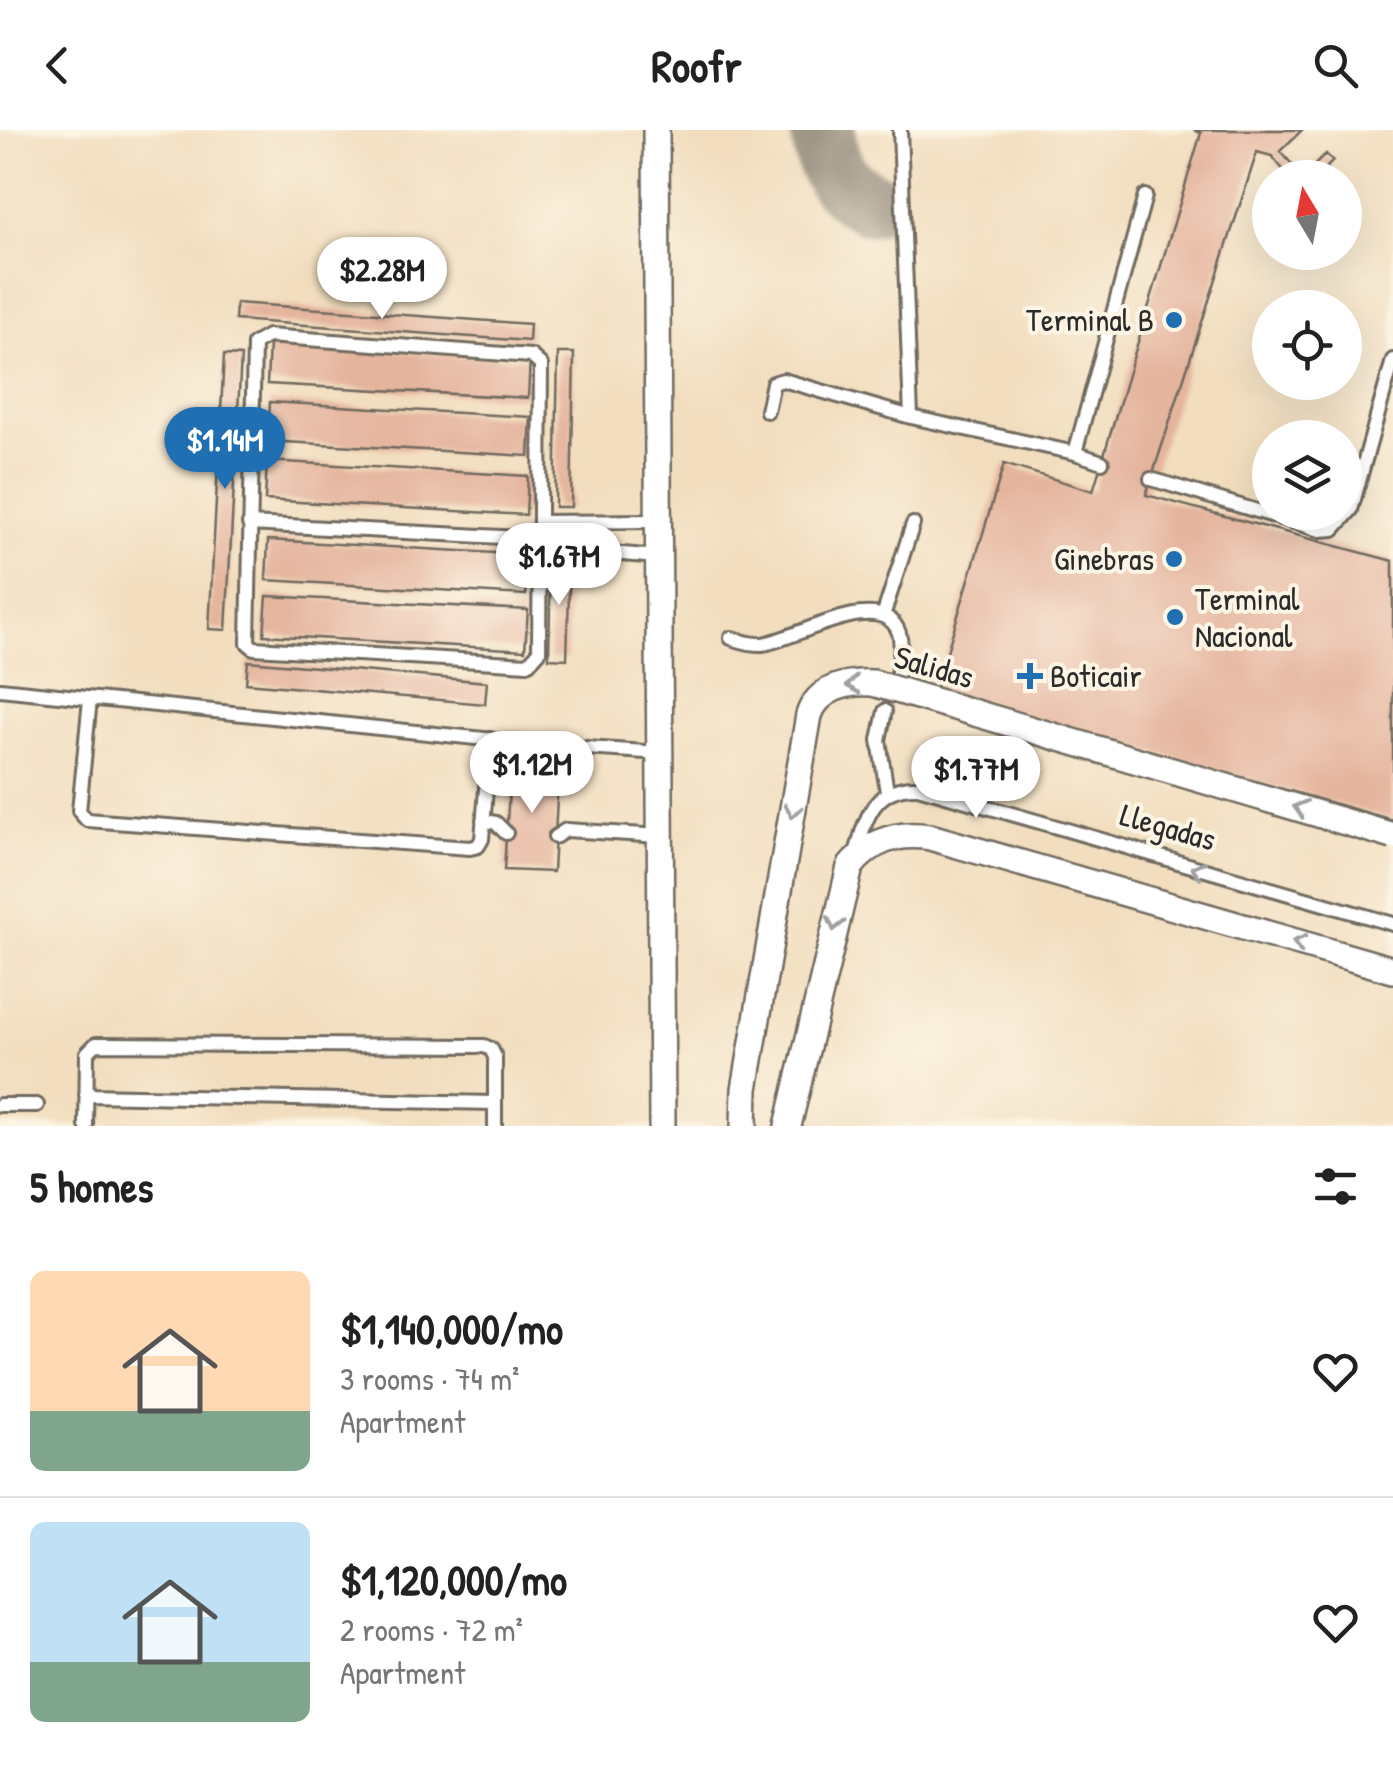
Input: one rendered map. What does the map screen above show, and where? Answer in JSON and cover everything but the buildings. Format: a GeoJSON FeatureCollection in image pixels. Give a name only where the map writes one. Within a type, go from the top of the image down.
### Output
{"type":"FeatureCollection","features":[{"type":"Feature","properties":{"kind":"street"},"geometry":{"type":"LineString","coordinates":[[656,130],[662,1126]]}},
{"type":"Feature","properties":{"kind":"street","name":"Salidas"},"geometry":{"type":"LineString","coordinates":[[744,1126],[748,1070],[809,715],[812,706],[826,693],[848,684],[873,683],[1393,836]]}},
{"type":"Feature","properties":{"kind":"street"},"geometry":{"type":"LineString","coordinates":[[788,1126],[814,1008],[853,863],[874,844],[894,836],[930,836],[1393,970]]}},
{"type":"Feature","properties":{"kind":"lane"},"geometry":{"type":"LineString","coordinates":[[900,130],[911,418]]}},
{"type":"Feature","properties":{"kind":"lane"},"geometry":{"type":"LineString","coordinates":[[1075,452],[1145,196]]}},
{"type":"Feature","properties":{"kind":"lane"},"geometry":{"type":"LineString","coordinates":[[268,336],[538,359],[540,522],[539,652],[528,664],[254,648],[246,635],[254,344],[268,336]]}},
{"type":"Feature","properties":{"kind":"lane"},"geometry":{"type":"LineString","coordinates":[[1151,478],[1320,530],[1334,529],[1351,510],[1393,360]]}},
{"type":"Feature","properties":{"kind":"lane"},"geometry":{"type":"LineString","coordinates":[[767,411],[773,383],[782,380],[911,418],[1075,452],[1102,462]]}},
{"type":"Feature","properties":{"kind":"lane"},"geometry":{"type":"LineString","coordinates":[[540,522],[658,521]]}},
{"type":"Feature","properties":{"kind":"lane"},"geometry":{"type":"LineString","coordinates":[[249,524],[540,543],[658,557]]}},
{"type":"Feature","properties":{"kind":"lane"},"geometry":{"type":"LineString","coordinates":[[882,616],[913,524]]}},
{"type":"Feature","properties":{"kind":"lane"},"geometry":{"type":"LineString","coordinates":[[731,638],[758,644],[852,615],[882,616],[893,622],[899,633],[898,672]]}},
{"type":"Feature","properties":{"kind":"lane"},"geometry":{"type":"LineString","coordinates":[[0,689],[660,753]]}},
{"type":"Feature","properties":{"kind":"lane"},"geometry":{"type":"LineString","coordinates":[[90,698],[79,811],[87,820],[470,848],[478,846],[498,823],[490,739]]}},
{"type":"Feature","properties":{"kind":"lane"},"geometry":{"type":"LineString","coordinates":[[853,863],[866,816],[887,792],[879,740],[885,710]]}},
{"type":"Feature","properties":{"kind":"lane","name":"Llegadas"},"geometry":{"type":"LineString","coordinates":[[887,792],[918,787],[1393,924]]}},
{"type":"Feature","properties":{"kind":"lane"},"geometry":{"type":"LineString","coordinates":[[559,830],[660,836]]}},
{"type":"Feature","properties":{"kind":"lane"},"geometry":{"type":"LineString","coordinates":[[86,1126],[87,1053],[96,1044],[484,1046],[495,1057],[495,1126]]}},
{"type":"Feature","properties":{"kind":"lane"},"geometry":{"type":"LineString","coordinates":[[86,1096],[495,1102]]}},
{"type":"Feature","properties":{"kind":"lane"},"geometry":{"type":"LineString","coordinates":[[0,1105],[37,1106]]}},
{"type":"Feature","properties":{"kind":"taxiway"},"geometry":{"type":"LineString","coordinates":[[823,130],[835,174],[850,190],[871,203]]}},
{"type":"Feature","properties":{"kind":"place","name":"Terminal B"},"geometry":{"type":"Point","coordinates":[1174,320]}},
{"type":"Feature","properties":{"kind":"place","name":"Ginebras"},"geometry":{"type":"Point","coordinates":[1174,559]}},
{"type":"Feature","properties":{"kind":"place","name":"Terminal Nacional"},"geometry":{"type":"Point","coordinates":[1175,617]}},
{"type":"Feature","properties":{"kind":"place","name":"Boticair"},"geometry":{"type":"Point","coordinates":[1030,676]}}]}
